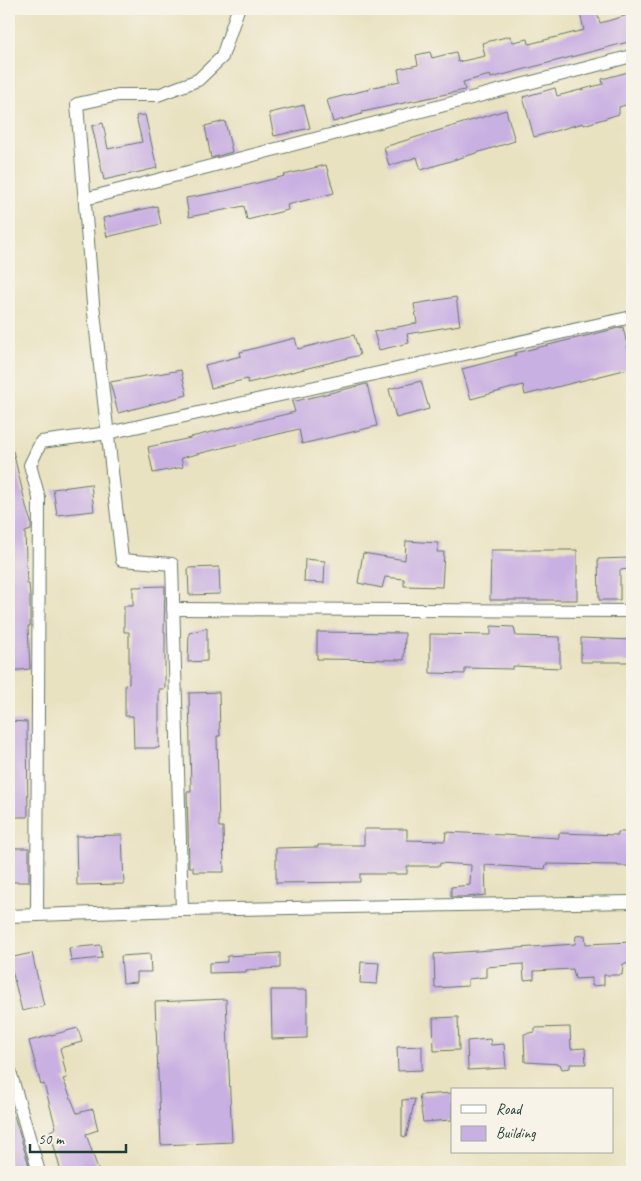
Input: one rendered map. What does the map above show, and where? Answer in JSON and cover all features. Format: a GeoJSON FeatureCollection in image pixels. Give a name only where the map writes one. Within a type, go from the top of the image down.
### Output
{"type":"FeatureCollection","features":[{"type":"Feature","properties":{"kind":"street"},"geometry":{"type":"LineString","coordinates":[[182,910],[172,564],[122,560],[93,304],[77,104],[118,95],[158,95],[198,80],[222,57],[238,9]]}},
{"type":"Feature","properties":{"kind":"street"},"geometry":{"type":"LineString","coordinates":[[85,199],[632,56]]}},
{"type":"Feature","properties":{"kind":"street"},"geometry":{"type":"LineString","coordinates":[[37,915],[39,498],[30,465],[41,442],[108,433],[632,317]]}},
{"type":"Feature","properties":{"kind":"street"},"geometry":{"type":"LineString","coordinates":[[173,609],[632,611]]}},
{"type":"Feature","properties":{"kind":"street"},"geometry":{"type":"LineString","coordinates":[[9,916],[182,910],[632,902]]}},
{"type":"Feature","properties":{"kind":"street"},"geometry":{"type":"LineString","coordinates":[[9,1068],[39,1172]]}},
{"type":"Feature","properties":{"kind":"building"},"geometry":{"type":"Polygon","coordinates":[[[579,9],[596,9],[600,23],[632,14],[632,41],[491,78],[490,75],[463,82],[465,90],[362,112],[362,114],[333,122],[327,100],[400,81],[398,69],[418,65],[416,55],[430,52],[432,58],[456,52],[458,62],[485,56],[482,43],[510,36],[513,42],[528,39],[529,44],[584,30],[579,9]]]}},
{"type":"Feature","properties":{"kind":"building"},"geometry":{"type":"Polygon","coordinates":[[[632,71],[632,103],[619,107],[619,114],[534,137],[523,97],[555,88],[557,96],[603,84],[602,79],[632,71]]]}},
{"type":"Feature","properties":{"kind":"building"},"geometry":{"type":"Polygon","coordinates":[[[304,105],[310,128],[274,136],[269,113],[304,105]]]}},
{"type":"Feature","properties":{"kind":"building"},"geometry":{"type":"Polygon","coordinates":[[[506,110],[515,141],[421,170],[417,157],[389,166],[384,147],[506,110]]]}},
{"type":"Feature","properties":{"kind":"building"},"geometry":{"type":"Polygon","coordinates":[[[145,115],[157,168],[104,180],[92,126],[103,123],[108,149],[142,142],[136,116],[145,115]]]}},
{"type":"Feature","properties":{"kind":"building"},"geometry":{"type":"Polygon","coordinates":[[[225,121],[232,152],[211,158],[205,126],[225,121]]]}},
{"type":"Feature","properties":{"kind":"building"},"geometry":{"type":"Polygon","coordinates":[[[326,165],[334,193],[287,205],[288,210],[247,220],[244,206],[189,217],[186,198],[225,191],[326,165]]]}},
{"type":"Feature","properties":{"kind":"building"},"geometry":{"type":"Polygon","coordinates":[[[157,206],[161,224],[107,237],[103,218],[157,206]]]}},
{"type":"Feature","properties":{"kind":"building"},"geometry":{"type":"Polygon","coordinates":[[[456,297],[460,325],[407,334],[409,343],[379,350],[374,332],[417,323],[414,304],[456,297]]]}},
{"type":"Feature","properties":{"kind":"building"},"geometry":{"type":"Polygon","coordinates":[[[623,327],[632,368],[525,395],[523,385],[471,399],[462,369],[516,355],[515,353],[623,327]]]}},
{"type":"Feature","properties":{"kind":"building"},"geometry":{"type":"Polygon","coordinates":[[[354,335],[360,355],[248,383],[247,379],[211,388],[205,365],[241,356],[240,352],[295,338],[298,349],[354,335]]]}},
{"type":"Feature","properties":{"kind":"building"},"geometry":{"type":"Polygon","coordinates":[[[181,370],[187,395],[118,413],[110,382],[181,370]]]}},
{"type":"Feature","properties":{"kind":"building"},"geometry":{"type":"Polygon","coordinates":[[[421,381],[429,409],[396,418],[389,389],[421,381]]]}},
{"type":"Feature","properties":{"kind":"building"},"geometry":{"type":"Polygon","coordinates":[[[367,384],[377,426],[302,444],[299,429],[181,458],[183,467],[153,473],[148,447],[295,412],[292,402],[367,384]]]}},
{"type":"Feature","properties":{"kind":"building"},"geometry":{"type":"Polygon","coordinates":[[[13,451],[31,522],[31,530],[25,532],[27,584],[29,584],[30,597],[30,626],[28,626],[30,669],[9,671],[9,452],[13,451]]]}},
{"type":"Feature","properties":{"kind":"building"},"geometry":{"type":"Polygon","coordinates":[[[91,484],[94,511],[57,515],[53,489],[91,484]]]}},
{"type":"Feature","properties":{"kind":"building"},"geometry":{"type":"Polygon","coordinates":[[[406,541],[438,543],[437,552],[444,552],[442,587],[404,586],[404,579],[385,577],[382,588],[358,583],[363,553],[405,560],[406,541]]]}},
{"type":"Feature","properties":{"kind":"building"},"geometry":{"type":"Polygon","coordinates":[[[491,550],[577,550],[577,600],[490,600],[491,550]]]}},
{"type":"Feature","properties":{"kind":"building"},"geometry":{"type":"Polygon","coordinates":[[[629,558],[630,569],[620,570],[620,600],[599,600],[598,559],[629,558]]]}},
{"type":"Feature","properties":{"kind":"building"},"geometry":{"type":"Polygon","coordinates":[[[305,559],[325,561],[324,583],[304,582],[305,559]]]}},
{"type":"Feature","properties":{"kind":"building"},"geometry":{"type":"Polygon","coordinates":[[[219,567],[220,594],[189,595],[188,568],[219,567]]]}},
{"type":"Feature","properties":{"kind":"building"},"geometry":{"type":"Polygon","coordinates":[[[165,586],[165,689],[159,689],[159,748],[134,748],[133,716],[125,716],[125,685],[129,684],[129,632],[124,632],[124,606],[133,606],[133,587],[165,586]]]}},
{"type":"Feature","properties":{"kind":"building"},"geometry":{"type":"Polygon","coordinates":[[[491,626],[514,627],[516,636],[560,637],[560,668],[513,666],[513,669],[465,668],[465,674],[430,673],[430,634],[491,635],[491,626]]]}},
{"type":"Feature","properties":{"kind":"building"},"geometry":{"type":"Polygon","coordinates":[[[207,628],[207,661],[188,662],[189,633],[207,628]]]}},
{"type":"Feature","properties":{"kind":"building"},"geometry":{"type":"Polygon","coordinates":[[[317,632],[405,633],[404,660],[317,659],[317,632]]]}},
{"type":"Feature","properties":{"kind":"building"},"geometry":{"type":"Polygon","coordinates":[[[581,638],[632,640],[632,662],[581,662],[581,638]]]}},
{"type":"Feature","properties":{"kind":"building"},"geometry":{"type":"Polygon","coordinates":[[[219,692],[220,736],[217,736],[219,827],[223,827],[224,872],[193,872],[193,867],[189,867],[187,792],[191,792],[189,693],[219,692]]]}},
{"type":"Feature","properties":{"kind":"building"},"geometry":{"type":"Polygon","coordinates":[[[9,721],[27,722],[28,817],[9,817],[9,721]]]}},
{"type":"Feature","properties":{"kind":"building"},"geometry":{"type":"Polygon","coordinates":[[[364,829],[407,829],[407,840],[445,841],[446,832],[559,838],[559,833],[618,835],[618,832],[632,832],[632,866],[546,864],[545,869],[485,865],[486,895],[467,897],[451,897],[451,887],[470,885],[471,865],[440,863],[440,866],[407,866],[407,874],[360,874],[360,882],[276,883],[276,848],[318,847],[318,845],[364,845],[364,829]]]}},
{"type":"Feature","properties":{"kind":"building"},"geometry":{"type":"Polygon","coordinates":[[[122,835],[124,884],[77,885],[76,836],[122,835]]]}},
{"type":"Feature","properties":{"kind":"building"},"geometry":{"type":"Polygon","coordinates":[[[9,848],[29,848],[29,882],[9,882],[9,848]]]}},
{"type":"Feature","properties":{"kind":"building"},"geometry":{"type":"Polygon","coordinates":[[[585,935],[586,944],[632,942],[632,963],[623,964],[622,975],[604,975],[604,985],[592,986],[592,978],[575,979],[573,969],[534,971],[534,979],[524,980],[523,964],[486,967],[486,977],[468,979],[468,986],[435,988],[434,954],[575,944],[576,936],[585,935]]]}},
{"type":"Feature","properties":{"kind":"building"},"geometry":{"type":"Polygon","coordinates":[[[101,945],[102,958],[71,961],[69,948],[101,945]]]}},
{"type":"Feature","properties":{"kind":"building"},"geometry":{"type":"Polygon","coordinates":[[[32,953],[44,1006],[22,1011],[9,958],[32,953]]]}},
{"type":"Feature","properties":{"kind":"building"},"geometry":{"type":"Polygon","coordinates":[[[280,953],[280,968],[246,970],[246,972],[209,973],[209,963],[227,962],[227,956],[280,953]]]}},
{"type":"Feature","properties":{"kind":"building"},"geometry":{"type":"Polygon","coordinates":[[[150,954],[151,972],[137,972],[137,982],[123,983],[121,956],[150,954]]]}},
{"type":"Feature","properties":{"kind":"building"},"geometry":{"type":"Polygon","coordinates":[[[361,962],[379,963],[377,984],[360,983],[361,962]]]}},
{"type":"Feature","properties":{"kind":"building"},"geometry":{"type":"Polygon","coordinates":[[[271,990],[307,990],[307,1038],[272,1039],[271,990]]]}},
{"type":"Feature","properties":{"kind":"building"},"geometry":{"type":"Polygon","coordinates":[[[226,999],[232,1142],[161,1145],[155,1002],[226,999]]]}},
{"type":"Feature","properties":{"kind":"building"},"geometry":{"type":"Polygon","coordinates":[[[458,1017],[459,1050],[434,1051],[433,1018],[458,1017]]]}},
{"type":"Feature","properties":{"kind":"building"},"geometry":{"type":"Polygon","coordinates":[[[570,1027],[571,1049],[585,1048],[586,1064],[570,1064],[570,1068],[562,1069],[560,1064],[525,1062],[524,1034],[535,1032],[535,1028],[570,1027]]]}},
{"type":"Feature","properties":{"kind":"building"},"geometry":{"type":"Polygon","coordinates":[[[78,1028],[82,1042],[60,1048],[67,1078],[63,1079],[77,1113],[93,1109],[98,1130],[86,1134],[99,1172],[61,1172],[50,1131],[56,1128],[44,1084],[41,1085],[29,1041],[78,1028]]]}},
{"type":"Feature","properties":{"kind":"building"},"geometry":{"type":"Polygon","coordinates":[[[490,1039],[491,1045],[504,1044],[506,1068],[468,1070],[467,1041],[490,1039]]]}},
{"type":"Feature","properties":{"kind":"building"},"geometry":{"type":"Polygon","coordinates":[[[422,1046],[422,1070],[398,1071],[397,1047],[422,1046]]]}},
{"type":"Feature","properties":{"kind":"building"},"geometry":{"type":"Polygon","coordinates":[[[451,1093],[451,1120],[423,1122],[419,1095],[451,1093]]]}},
{"type":"Feature","properties":{"kind":"building"},"geometry":{"type":"Polygon","coordinates":[[[9,1099],[31,1172],[9,1172],[9,1099]]]}},
{"type":"Feature","properties":{"kind":"building"},"geometry":{"type":"Polygon","coordinates":[[[415,1099],[406,1137],[402,1136],[402,1100],[415,1099]]]}}]}
